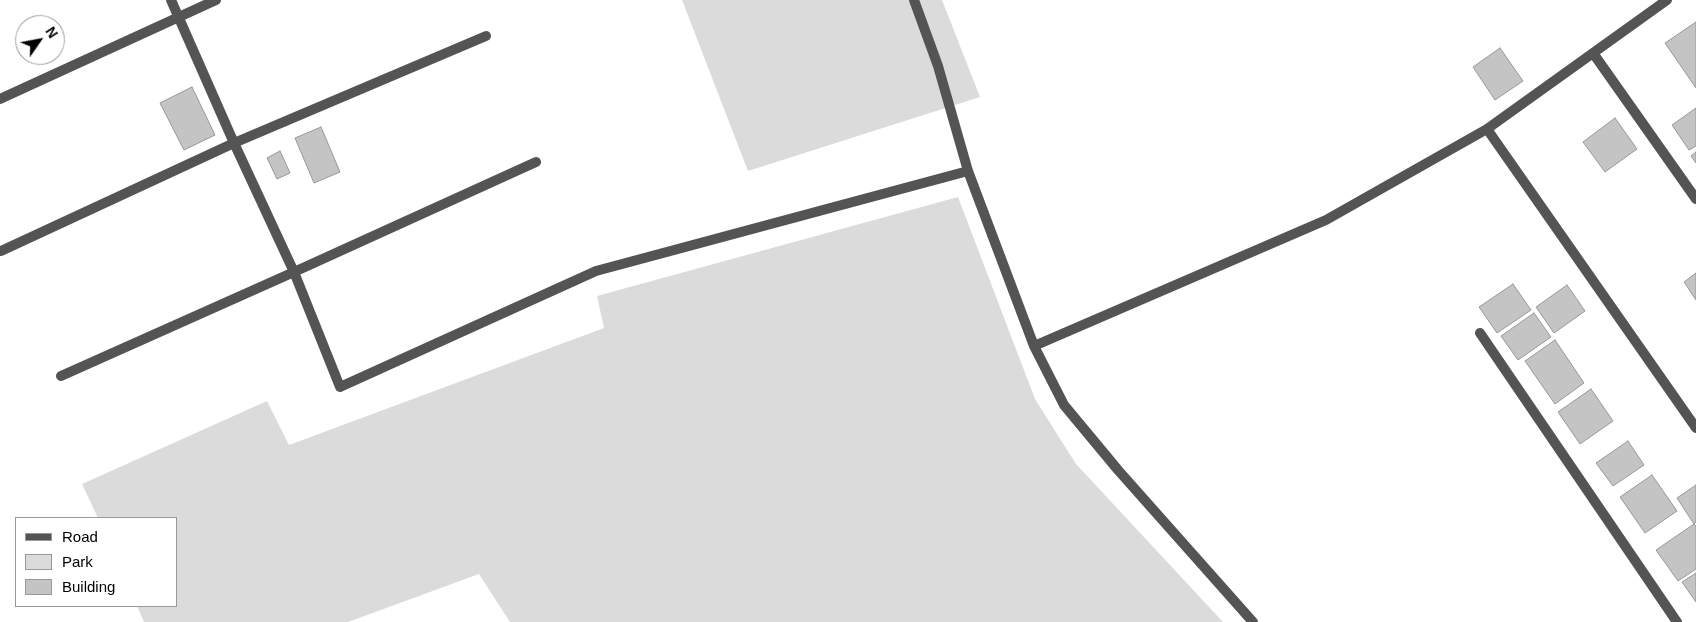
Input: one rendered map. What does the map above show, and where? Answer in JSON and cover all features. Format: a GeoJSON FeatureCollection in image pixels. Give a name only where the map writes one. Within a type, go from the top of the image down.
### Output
{"type":"FeatureCollection","features":[{"type":"Feature","properties":{"kind":"street"},"geometry":{"type":"LineString","coordinates":[[170,0],[294,272],[340,387],[596,271],[968,171]]}},
{"type":"Feature","properties":{"kind":"street"},"geometry":{"type":"LineString","coordinates":[[0,99],[216,0]]}},
{"type":"Feature","properties":{"kind":"street"},"geometry":{"type":"LineString","coordinates":[[914,0],[938,66],[968,171],[1034,346],[1064,404],[1118,470],[1253,622]]}},
{"type":"Feature","properties":{"kind":"street"},"geometry":{"type":"LineString","coordinates":[[1034,346],[1326,220],[1487,129],[1667,0]]}},
{"type":"Feature","properties":{"kind":"street"},"geometry":{"type":"LineString","coordinates":[[1,251],[234,143],[486,36]]}},
{"type":"Feature","properties":{"kind":"street"},"geometry":{"type":"LineString","coordinates":[[1593,53],[1696,198]]}},
{"type":"Feature","properties":{"kind":"street"},"geometry":{"type":"LineString","coordinates":[[1487,129],[1696,428]]}},
{"type":"Feature","properties":{"kind":"street"},"geometry":{"type":"LineString","coordinates":[[61,376],[536,162]]}},
{"type":"Feature","properties":{"kind":"street"},"geometry":{"type":"LineString","coordinates":[[1480,333],[1677,622]]}},
{"type":"Feature","properties":{"kind":"green space"},"geometry":{"type":"Polygon","coordinates":[[[682,0],[942,0],[980,97],[748,171],[682,0]]]}},
{"type":"Feature","properties":{"kind":"green space"},"geometry":{"type":"Polygon","coordinates":[[[958,197],[1035,399],[1076,464],[1223,622],[510,622],[479,574],[348,622],[144,622],[137,607],[178,607],[178,517],[98,517],[82,484],[267,401],[289,445],[604,328],[597,296],[958,197]]]}},
{"type":"Feature","properties":{"kind":"building"},"geometry":{"type":"Polygon","coordinates":[[[1696,22],[1696,88],[1665,43],[1696,22]]]}},
{"type":"Feature","properties":{"kind":"building"},"geometry":{"type":"Polygon","coordinates":[[[1500,48],[1523,81],[1495,100],[1473,67],[1500,48]]]}},
{"type":"Feature","properties":{"kind":"building"},"geometry":{"type":"Polygon","coordinates":[[[192,87],[215,135],[184,150],[160,103],[192,87]]]}},
{"type":"Feature","properties":{"kind":"building"},"geometry":{"type":"Polygon","coordinates":[[[1696,108],[1696,146],[1689,150],[1672,125],[1696,108]]]}},
{"type":"Feature","properties":{"kind":"building"},"geometry":{"type":"Polygon","coordinates":[[[1615,118],[1637,149],[1605,172],[1583,142],[1615,118]]]}},
{"type":"Feature","properties":{"kind":"building"},"geometry":{"type":"Polygon","coordinates":[[[321,127],[340,172],[314,183],[295,138],[321,127]]]}},
{"type":"Feature","properties":{"kind":"building"},"geometry":{"type":"Polygon","coordinates":[[[280,151],[290,173],[277,179],[267,158],[280,151]]]}},
{"type":"Feature","properties":{"kind":"building"},"geometry":{"type":"Polygon","coordinates":[[[1696,152],[1696,163],[1691,156],[1696,152]]]}},
{"type":"Feature","properties":{"kind":"building"},"geometry":{"type":"Polygon","coordinates":[[[1696,273],[1696,300],[1684,282],[1696,273]]]}},
{"type":"Feature","properties":{"kind":"building"},"geometry":{"type":"Polygon","coordinates":[[[1513,284],[1531,310],[1497,333],[1479,307],[1513,284]]]}},
{"type":"Feature","properties":{"kind":"building"},"geometry":{"type":"Polygon","coordinates":[[[1567,285],[1585,311],[1554,333],[1536,307],[1567,285]]]}},
{"type":"Feature","properties":{"kind":"building"},"geometry":{"type":"Polygon","coordinates":[[[1534,313],[1551,337],[1518,360],[1501,336],[1534,313]]]}},
{"type":"Feature","properties":{"kind":"building"},"geometry":{"type":"Polygon","coordinates":[[[1555,340],[1584,383],[1555,404],[1525,361],[1555,340]]]}},
{"type":"Feature","properties":{"kind":"building"},"geometry":{"type":"Polygon","coordinates":[[[1591,389],[1613,421],[1580,444],[1558,412],[1591,389]]]}},
{"type":"Feature","properties":{"kind":"building"},"geometry":{"type":"Polygon","coordinates":[[[1628,441],[1644,465],[1613,486],[1596,463],[1628,441]]]}},
{"type":"Feature","properties":{"kind":"building"},"geometry":{"type":"Polygon","coordinates":[[[1652,475],[1677,511],[1645,533],[1620,497],[1652,475]]]}},
{"type":"Feature","properties":{"kind":"building"},"geometry":{"type":"Polygon","coordinates":[[[1696,485],[1696,522],[1694,524],[1677,498],[1696,485]]]}},
{"type":"Feature","properties":{"kind":"building"},"geometry":{"type":"Polygon","coordinates":[[[1694,524],[1696,526],[1696,569],[1678,581],[1656,550],[1694,524]]]}},
{"type":"Feature","properties":{"kind":"building"},"geometry":{"type":"Polygon","coordinates":[[[1696,573],[1696,602],[1682,582],[1696,573]]]}}]}
